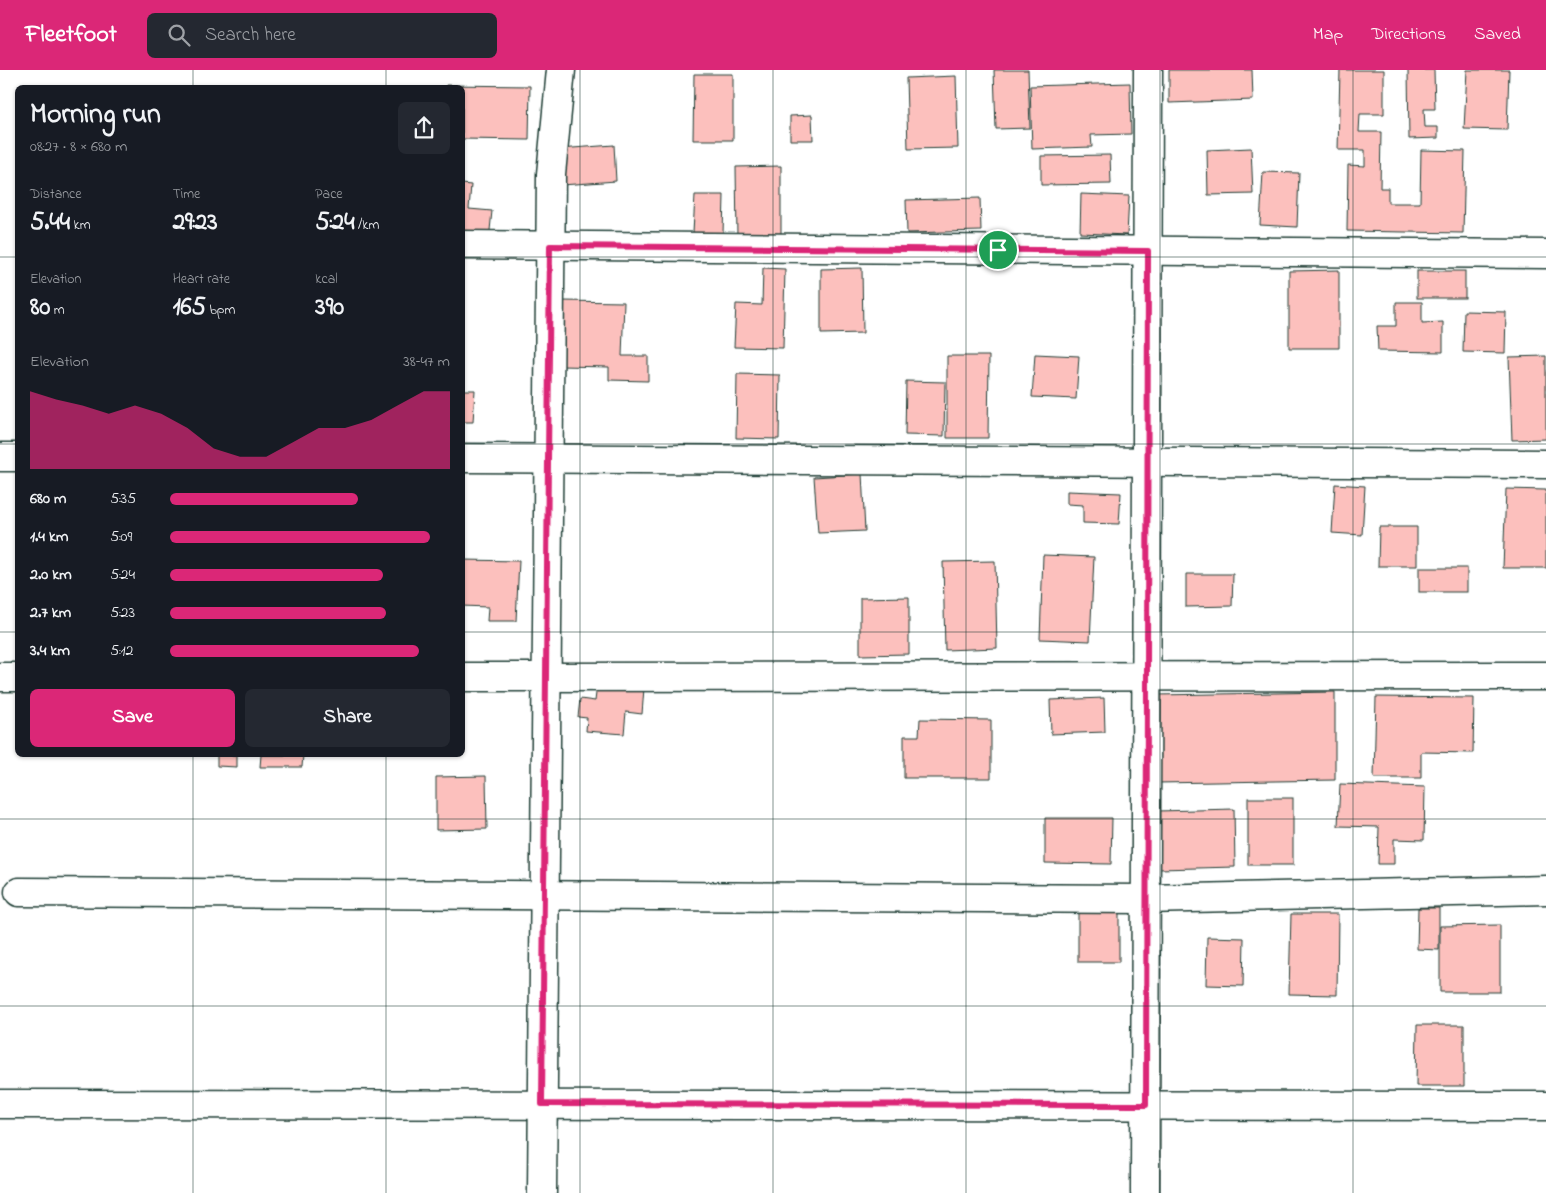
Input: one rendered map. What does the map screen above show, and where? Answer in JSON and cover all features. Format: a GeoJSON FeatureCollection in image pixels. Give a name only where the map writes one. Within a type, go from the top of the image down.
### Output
{"type":"FeatureCollection","features":[{"type":"Feature","properties":{"kind":"street"},"geometry":{"type":"LineString","coordinates":[[542,1193],[551,174],[561,70]]}},
{"type":"Feature","properties":{"kind":"street"},"geometry":{"type":"LineString","coordinates":[[1145,1193],[1148,70]]}},
{"type":"Feature","properties":{"kind":"street"},"geometry":{"type":"LineString","coordinates":[[465,246],[1546,254]]}},
{"type":"Feature","properties":{"kind":"street"},"geometry":{"type":"LineString","coordinates":[[0,457],[15,457]]}},
{"type":"Feature","properties":{"kind":"street"},"geometry":{"type":"LineString","coordinates":[[465,458],[1546,464]]}},
{"type":"Feature","properties":{"kind":"street"},"geometry":{"type":"LineString","coordinates":[[465,677],[1546,676]]}},
{"type":"Feature","properties":{"kind":"street"},"geometry":{"type":"LineString","coordinates":[[0,677],[15,677]]}},
{"type":"Feature","properties":{"kind":"street"},"geometry":{"type":"LineString","coordinates":[[19,892],[1146,898],[1546,890]]}},
{"type":"Feature","properties":{"kind":"street"},"geometry":{"type":"LineString","coordinates":[[0,1104],[1546,1106]]}},
{"type":"Feature","properties":{"kind":"building"},"geometry":{"type":"Polygon","coordinates":[[[994,70],[1028,70],[1030,128],[996,129],[994,70]]]}},
{"type":"Feature","properties":{"kind":"building"},"geometry":{"type":"Polygon","coordinates":[[[1169,70],[1252,70],[1253,100],[1169,103],[1169,70]]]}},
{"type":"Feature","properties":{"kind":"building"},"geometry":{"type":"Polygon","coordinates":[[[1340,70],[1384,70],[1384,114],[1360,114],[1359,132],[1381,132],[1380,188],[1388,188],[1388,203],[1420,203],[1421,150],[1465,151],[1463,233],[1347,231],[1348,165],[1365,166],[1365,150],[1338,150],[1340,70]]]}},
{"type":"Feature","properties":{"kind":"building"},"geometry":{"type":"Polygon","coordinates":[[[1408,70],[1434,70],[1435,109],[1424,109],[1425,127],[1438,127],[1438,138],[1409,139],[1408,70]]]}},
{"type":"Feature","properties":{"kind":"building"},"geometry":{"type":"Polygon","coordinates":[[[1467,70],[1509,70],[1507,130],[1464,129],[1467,70]]]}},
{"type":"Feature","properties":{"kind":"building"},"geometry":{"type":"Polygon","coordinates":[[[694,74],[733,74],[733,140],[693,140],[694,74]]]}},
{"type":"Feature","properties":{"kind":"building"},"geometry":{"type":"Polygon","coordinates":[[[956,76],[958,148],[908,149],[906,78],[956,76]]]}},
{"type":"Feature","properties":{"kind":"building"},"geometry":{"type":"Polygon","coordinates":[[[1130,83],[1131,134],[1091,135],[1092,147],[1032,149],[1030,86],[1130,83]]]}},
{"type":"Feature","properties":{"kind":"building"},"geometry":{"type":"Polygon","coordinates":[[[465,85],[530,86],[529,140],[465,139],[465,85]]]}},
{"type":"Feature","properties":{"kind":"building"},"geometry":{"type":"Polygon","coordinates":[[[812,115],[813,140],[790,140],[790,116],[812,115]]]}},
{"type":"Feature","properties":{"kind":"building"},"geometry":{"type":"Polygon","coordinates":[[[614,145],[616,181],[562,185],[559,149],[614,145]]]}},
{"type":"Feature","properties":{"kind":"building"},"geometry":{"type":"Polygon","coordinates":[[[1251,148],[1253,194],[1208,195],[1207,150],[1251,148]]]}},
{"type":"Feature","properties":{"kind":"building"},"geometry":{"type":"Polygon","coordinates":[[[1110,155],[1111,184],[1041,185],[1041,156],[1110,155]]]}},
{"type":"Feature","properties":{"kind":"building"},"geometry":{"type":"Polygon","coordinates":[[[781,166],[781,236],[737,237],[736,167],[781,166]]]}},
{"type":"Feature","properties":{"kind":"building"},"geometry":{"type":"Polygon","coordinates":[[[1263,172],[1299,173],[1297,227],[1260,225],[1263,172]]]}},
{"type":"Feature","properties":{"kind":"building"},"geometry":{"type":"Polygon","coordinates":[[[465,184],[471,185],[469,209],[492,211],[489,240],[465,238],[465,184]]]}},
{"type":"Feature","properties":{"kind":"building"},"geometry":{"type":"Polygon","coordinates":[[[1081,194],[1129,196],[1127,235],[1080,233],[1081,194]]]}},
{"type":"Feature","properties":{"kind":"building"},"geometry":{"type":"Polygon","coordinates":[[[695,195],[724,195],[723,234],[693,233],[695,195]]]}},
{"type":"Feature","properties":{"kind":"building"},"geometry":{"type":"Polygon","coordinates":[[[980,198],[981,231],[907,233],[906,200],[980,198]]]}},
{"type":"Feature","properties":{"kind":"building"},"geometry":{"type":"Polygon","coordinates":[[[763,268],[785,269],[783,348],[734,347],[736,304],[762,305],[763,268]]]}},
{"type":"Feature","properties":{"kind":"building"},"geometry":{"type":"Polygon","coordinates":[[[862,268],[863,333],[821,334],[821,269],[862,268]]]}},
{"type":"Feature","properties":{"kind":"building"},"geometry":{"type":"Polygon","coordinates":[[[1339,270],[1339,348],[1289,348],[1289,271],[1339,270]]]}},
{"type":"Feature","properties":{"kind":"building"},"geometry":{"type":"Polygon","coordinates":[[[1417,271],[1465,271],[1465,298],[1417,298],[1417,271]]]}},
{"type":"Feature","properties":{"kind":"building"},"geometry":{"type":"Polygon","coordinates":[[[562,301],[624,302],[622,356],[648,356],[648,381],[609,380],[609,367],[561,366],[562,301]]]}},
{"type":"Feature","properties":{"kind":"building"},"geometry":{"type":"Polygon","coordinates":[[[1396,302],[1422,302],[1422,323],[1443,322],[1443,352],[1378,351],[1377,326],[1396,326],[1396,302]]]}},
{"type":"Feature","properties":{"kind":"building"},"geometry":{"type":"Polygon","coordinates":[[[1464,311],[1506,312],[1505,353],[1463,352],[1464,311]]]}},
{"type":"Feature","properties":{"kind":"building"},"geometry":{"type":"Polygon","coordinates":[[[1035,354],[1079,356],[1076,399],[1032,397],[1035,354]]]}},
{"type":"Feature","properties":{"kind":"building"},"geometry":{"type":"Polygon","coordinates":[[[947,356],[989,356],[988,438],[947,438],[947,356]]]}},
{"type":"Feature","properties":{"kind":"building"},"geometry":{"type":"Polygon","coordinates":[[[1546,356],[1546,439],[1512,440],[1509,357],[1546,356]]]}},
{"type":"Feature","properties":{"kind":"building"},"geometry":{"type":"Polygon","coordinates":[[[737,374],[780,375],[779,439],[736,438],[737,374]]]}},
{"type":"Feature","properties":{"kind":"building"},"geometry":{"type":"Polygon","coordinates":[[[906,381],[945,382],[944,436],[905,435],[906,381]]]}},
{"type":"Feature","properties":{"kind":"building"},"geometry":{"type":"Polygon","coordinates":[[[465,390],[475,390],[473,422],[465,422],[465,390]]]}},
{"type":"Feature","properties":{"kind":"building"},"geometry":{"type":"Polygon","coordinates":[[[862,474],[865,531],[818,533],[814,477],[862,474]]]}},
{"type":"Feature","properties":{"kind":"building"},"geometry":{"type":"Polygon","coordinates":[[[1335,484],[1365,486],[1362,535],[1332,533],[1335,484]]]}},
{"type":"Feature","properties":{"kind":"building"},"geometry":{"type":"Polygon","coordinates":[[[1506,489],[1546,490],[1546,568],[1503,568],[1506,489]]]}},
{"type":"Feature","properties":{"kind":"building"},"geometry":{"type":"Polygon","coordinates":[[[1067,491],[1121,493],[1119,524],[1083,523],[1083,505],[1067,504],[1067,491]]]}},
{"type":"Feature","properties":{"kind":"building"},"geometry":{"type":"Polygon","coordinates":[[[1379,527],[1417,527],[1417,566],[1378,566],[1379,527]]]}},
{"type":"Feature","properties":{"kind":"building"},"geometry":{"type":"Polygon","coordinates":[[[1043,555],[1094,557],[1090,641],[1040,639],[1043,555]]]}},
{"type":"Feature","properties":{"kind":"building"},"geometry":{"type":"Polygon","coordinates":[[[465,560],[519,561],[516,621],[487,621],[488,607],[465,606],[465,560]]]}},
{"type":"Feature","properties":{"kind":"building"},"geometry":{"type":"Polygon","coordinates":[[[995,561],[997,648],[945,650],[943,562],[995,561]]]}},
{"type":"Feature","properties":{"kind":"building"},"geometry":{"type":"Polygon","coordinates":[[[1419,568],[1467,568],[1467,592],[1419,592],[1419,568]]]}},
{"type":"Feature","properties":{"kind":"building"},"geometry":{"type":"Polygon","coordinates":[[[1186,574],[1233,574],[1232,606],[1186,607],[1186,574]]]}},
{"type":"Feature","properties":{"kind":"building"},"geometry":{"type":"Polygon","coordinates":[[[909,597],[909,654],[860,655],[860,598],[909,597]]]}},
{"type":"Feature","properties":{"kind":"building"},"geometry":{"type":"Polygon","coordinates":[[[597,685],[644,688],[642,714],[626,712],[624,734],[586,731],[587,718],[578,717],[580,699],[595,701],[597,685]]]}},
{"type":"Feature","properties":{"kind":"building"},"geometry":{"type":"Polygon","coordinates":[[[1335,692],[1335,780],[1157,783],[1156,695],[1335,692]]]}},
{"type":"Feature","properties":{"kind":"building"},"geometry":{"type":"Polygon","coordinates":[[[1376,697],[1474,698],[1473,753],[1421,752],[1421,778],[1374,778],[1376,697]]]}},
{"type":"Feature","properties":{"kind":"building"},"geometry":{"type":"Polygon","coordinates":[[[1104,698],[1105,732],[1051,734],[1050,700],[1104,698]]]}},
{"type":"Feature","properties":{"kind":"building"},"geometry":{"type":"Polygon","coordinates":[[[920,719],[991,720],[991,778],[904,778],[904,736],[919,736],[920,719]]]}},
{"type":"Feature","properties":{"kind":"building"},"geometry":{"type":"Polygon","coordinates":[[[217,757],[237,757],[237,767],[217,766],[217,757]]]}},
{"type":"Feature","properties":{"kind":"building"},"geometry":{"type":"Polygon","coordinates":[[[261,757],[303,757],[302,767],[260,767],[261,757]]]}},
{"type":"Feature","properties":{"kind":"building"},"geometry":{"type":"Polygon","coordinates":[[[486,776],[487,829],[436,830],[436,777],[486,776]]]}},
{"type":"Feature","properties":{"kind":"building"},"geometry":{"type":"Polygon","coordinates":[[[1340,784],[1425,787],[1424,840],[1394,839],[1394,864],[1378,864],[1379,827],[1338,826],[1340,784]]]}},
{"type":"Feature","properties":{"kind":"building"},"geometry":{"type":"Polygon","coordinates":[[[1248,798],[1293,798],[1293,865],[1248,865],[1248,798]]]}},
{"type":"Feature","properties":{"kind":"building"},"geometry":{"type":"Polygon","coordinates":[[[1234,809],[1235,867],[1159,869],[1158,811],[1234,809]]]}},
{"type":"Feature","properties":{"kind":"building"},"geometry":{"type":"Polygon","coordinates":[[[1045,818],[1112,818],[1111,864],[1045,863],[1045,818]]]}},
{"type":"Feature","properties":{"kind":"building"},"geometry":{"type":"Polygon","coordinates":[[[1418,908],[1439,908],[1439,950],[1417,949],[1418,908]]]}},
{"type":"Feature","properties":{"kind":"building"},"geometry":{"type":"Polygon","coordinates":[[[1119,911],[1119,962],[1078,962],[1078,912],[1119,911]]]}},
{"type":"Feature","properties":{"kind":"building"},"geometry":{"type":"Polygon","coordinates":[[[1291,914],[1338,914],[1337,995],[1289,994],[1291,914]]]}},
{"type":"Feature","properties":{"kind":"building"},"geometry":{"type":"Polygon","coordinates":[[[1500,925],[1500,992],[1440,992],[1440,926],[1500,925]]]}},
{"type":"Feature","properties":{"kind":"building"},"geometry":{"type":"Polygon","coordinates":[[[1207,937],[1244,938],[1243,986],[1206,985],[1207,937]]]}},
{"type":"Feature","properties":{"kind":"building"},"geometry":{"type":"Polygon","coordinates":[[[1417,1025],[1464,1025],[1464,1086],[1416,1086],[1417,1025]]]}},
{"type":"Feature","properties":{"kind":"route"},"geometry":{"type":"LineString","coordinates":[[550,246],[998,250],[1148,251],[1146,1105],[542,1104],[550,246]]}}]}
